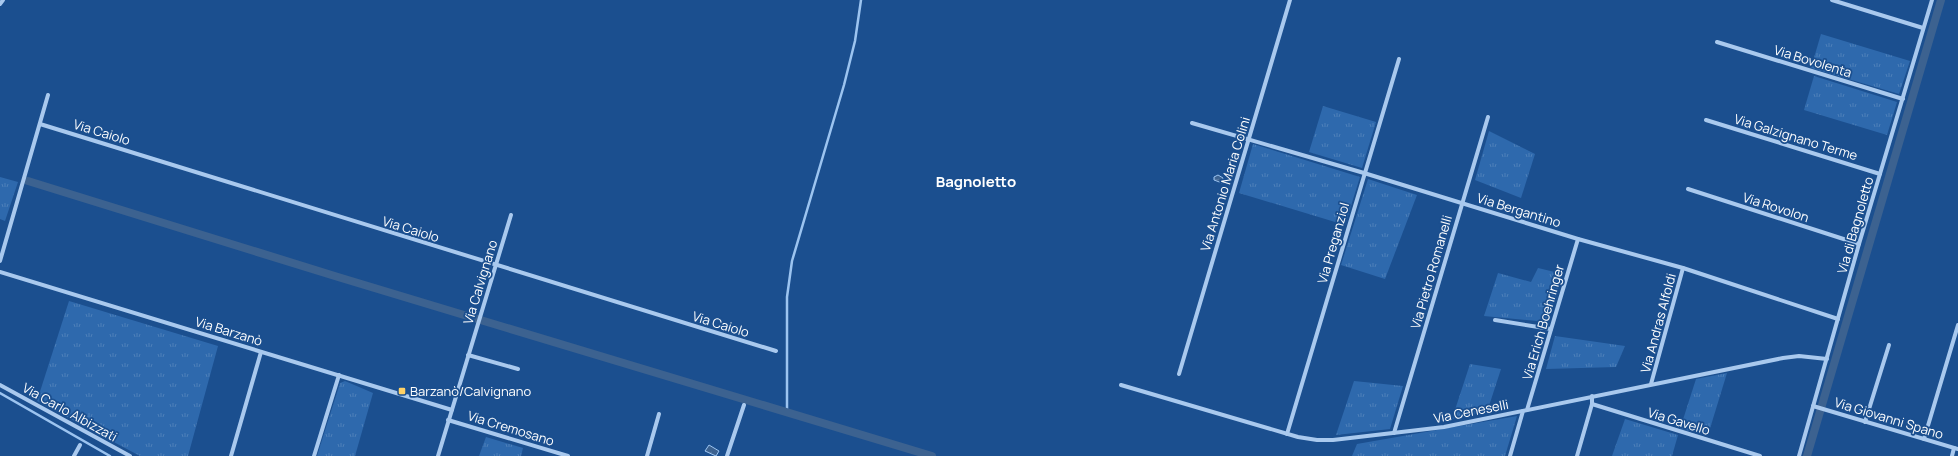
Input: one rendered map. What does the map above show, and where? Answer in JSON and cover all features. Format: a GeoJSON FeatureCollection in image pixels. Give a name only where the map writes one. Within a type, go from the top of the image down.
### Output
{"type":"FeatureCollection","features":[{"type":"Feature","properties":{"kind":"street"},"geometry":{"type":"LineString","coordinates":[[0,4],[3,0]]}},
{"type":"Feature","properties":{"kind":"street","name":"Via Antonio Maria Colini"},"geometry":{"type":"LineString","coordinates":[[1179,374],[1290,0]]}},
{"type":"Feature","properties":{"kind":"street"},"geometry":{"type":"LineString","coordinates":[[1832,0],[1923,28]]}},
{"type":"Feature","properties":{"kind":"street","name":"Via di Bagnoletto"},"geometry":{"type":"LineString","coordinates":[[1799,456],[1816,407],[1827,358],[1858,244],[1932,0]]}},
{"type":"Feature","properties":{"kind":"street","name":"Via Bovolenta"},"geometry":{"type":"LineString","coordinates":[[1717,42],[1903,99]]}},
{"type":"Feature","properties":{"kind":"street","name":"Via Preganziol"},"geometry":{"type":"LineString","coordinates":[[1288,434],[1364,173],[1399,59]]}},
{"type":"Feature","properties":{"kind":"street"},"geometry":{"type":"LineString","coordinates":[[0,261],[48,95]]}},
{"type":"Feature","properties":{"kind":"street","name":"Via Pietro Romanelli"},"geometry":{"type":"LineString","coordinates":[[1394,433],[1488,117]]}},
{"type":"Feature","properties":{"kind":"street","name":"Via Galzignano Terme"},"geometry":{"type":"LineString","coordinates":[[1706,120],[1880,174]]}},
{"type":"Feature","properties":{"kind":"street","name":"Via Bergantino"},"geometry":{"type":"LineString","coordinates":[[1192,123],[1364,173],[1578,239],[1683,268],[1838,319]]}},
{"type":"Feature","properties":{"kind":"street","name":"Via Caiolo"},"geometry":{"type":"LineString","coordinates":[[40,124],[496,266],[776,351]]}},
{"type":"Feature","properties":{"kind":"street","name":"Via Rovolon"},"geometry":{"type":"LineString","coordinates":[[1688,189],[1858,244]]}},
{"type":"Feature","properties":{"kind":"street","name":"Via Calvignano"},"geometry":{"type":"LineString","coordinates":[[438,456],[511,215]]}},
{"type":"Feature","properties":{"kind":"street","name":"Via Erich Boehringer"},"geometry":{"type":"LineString","coordinates":[[1510,456],[1578,239]]}},
{"type":"Feature","properties":{"kind":"street","name":"Via Andras Alfoldi"},"geometry":{"type":"LineString","coordinates":[[1651,384],[1683,268]]}},
{"type":"Feature","properties":{"kind":"street","name":"Via Barzanò"},"geometry":{"type":"LineString","coordinates":[[0,272],[452,410]]}},
{"type":"Feature","properties":{"kind":"street"},"geometry":{"type":"LineString","coordinates":[[1495,320],[1551,329]]}},
{"type":"Feature","properties":{"kind":"street"},"geometry":{"type":"LineString","coordinates":[[1924,439],[1958,325]]}},
{"type":"Feature","properties":{"kind":"street"},"geometry":{"type":"LineString","coordinates":[[1865,422],[1889,345]]}},
{"type":"Feature","properties":{"kind":"street"},"geometry":{"type":"LineString","coordinates":[[231,456],[261,352]]}},
{"type":"Feature","properties":{"kind":"street"},"geometry":{"type":"LineString","coordinates":[[468,355],[518,370]]}},
{"type":"Feature","properties":{"kind":"street","name":"Via Ceneselli"},"geometry":{"type":"LineString","coordinates":[[1121,385],[1288,434],[1305,438],[1326,440],[1463,424],[1592,396],[1783,358],[1827,358]]}},
{"type":"Feature","properties":{"kind":"street"},"geometry":{"type":"LineString","coordinates":[[314,456],[339,375]]}},
{"type":"Feature","properties":{"kind":"street","name":"Via Carlo Albizzati"},"geometry":{"type":"LineString","coordinates":[[0,385],[130,456]]}},
{"type":"Feature","properties":{"kind":"street"},"geometry":{"type":"LineString","coordinates":[[1577,456],[1592,404],[1592,396]]}},
{"type":"Feature","properties":{"kind":"street","name":"Via Gavello"},"geometry":{"type":"LineString","coordinates":[[1592,404],[1760,456]]}},
{"type":"Feature","properties":{"kind":"street"},"geometry":{"type":"LineString","coordinates":[[727,456],[744,405]]}},
{"type":"Feature","properties":{"kind":"street","name":"Via Giovanni Spano"},"geometry":{"type":"LineString","coordinates":[[1816,407],[1956,448]]}},
{"type":"Feature","properties":{"kind":"street"},"geometry":{"type":"LineString","coordinates":[[647,456],[659,414]]}},
{"type":"Feature","properties":{"kind":"street","name":"Via Cremosano"},"geometry":{"type":"LineString","coordinates":[[448,420],[568,456]]}},
{"type":"Feature","properties":{"kind":"street"},"geometry":{"type":"LineString","coordinates":[[74,456],[80,445]]}},
{"type":"Feature","properties":{"kind":"street"},"geometry":{"type":"LineString","coordinates":[[1952,456],[1956,448]]}},
{"type":"Feature","properties":{"kind":"green space"},"geometry":{"type":"Polygon","coordinates":[[[1821,34],[1910,61],[1899,94],[1811,68],[1821,34]]]}},
{"type":"Feature","properties":{"kind":"green space"},"geometry":{"type":"Polygon","coordinates":[[[1814,76],[1897,102],[1887,135],[1804,110],[1814,76]]]}},
{"type":"Feature","properties":{"kind":"green space"},"geometry":{"type":"Polygon","coordinates":[[[1323,106],[1376,122],[1362,168],[1309,152],[1323,106]]]}},
{"type":"Feature","properties":{"kind":"green space"},"geometry":{"type":"Polygon","coordinates":[[[1489,131],[1535,154],[1521,198],[1475,180],[1489,131]]]}},
{"type":"Feature","properties":{"kind":"green space"},"geometry":{"type":"Polygon","coordinates":[[[1253,144],[1360,177],[1345,225],[1239,193],[1253,144]]]}},
{"type":"Feature","properties":{"kind":"green space"},"geometry":{"type":"Polygon","coordinates":[[[0,177],[18,182],[5,221],[0,219],[0,177]]]}},
{"type":"Feature","properties":{"kind":"green space"},"geometry":{"type":"Polygon","coordinates":[[[1368,179],[1417,195],[1385,279],[1341,265],[1368,179]]]}},
{"type":"Feature","properties":{"kind":"green space"},"geometry":{"type":"Polygon","coordinates":[[[1538,268],[1563,274],[1547,322],[1484,316],[1498,273],[1531,282],[1538,268]]]}},
{"type":"Feature","properties":{"kind":"green space"},"geometry":{"type":"Polygon","coordinates":[[[69,301],[218,346],[188,456],[140,456],[37,401],[69,301]]]}},
{"type":"Feature","properties":{"kind":"green space"},"geometry":{"type":"Polygon","coordinates":[[[1555,336],[1625,346],[1616,367],[1546,369],[1555,336]]]}},
{"type":"Feature","properties":{"kind":"green space"},"geometry":{"type":"Polygon","coordinates":[[[1470,364],[1501,369],[1487,412],[1452,419],[1470,364]]]}},
{"type":"Feature","properties":{"kind":"green space"},"geometry":{"type":"Polygon","coordinates":[[[1727,373],[1708,435],[1680,429],[1696,379],[1727,373]]]}},
{"type":"Feature","properties":{"kind":"green space"},"geometry":{"type":"Polygon","coordinates":[[[345,381],[373,393],[355,456],[317,456],[340,383],[345,381]]]}},
{"type":"Feature","properties":{"kind":"green space"},"geometry":{"type":"Polygon","coordinates":[[[1354,381],[1403,386],[1390,429],[1336,435],[1354,381]]]}},
{"type":"Feature","properties":{"kind":"green space"},"geometry":{"type":"Polygon","coordinates":[[[1517,416],[1505,456],[1352,456],[1357,444],[1517,416]]]}},
{"type":"Feature","properties":{"kind":"green space"},"geometry":{"type":"Polygon","coordinates":[[[1625,419],[1678,435],[1672,456],[1612,456],[1625,419]]]}},
{"type":"Feature","properties":{"kind":"green space"},"geometry":{"type":"Polygon","coordinates":[[[486,437],[523,448],[521,456],[479,456],[486,437]]]}},
{"type":"Feature","properties":{"kind":"water"},"geometry":{"type":"Polygon","coordinates":[[[1218,175],[1223,178],[1222,183],[1214,180],[1214,177],[1218,175]]]}},
{"type":"Feature","properties":{"kind":"water"},"geometry":{"type":"Polygon","coordinates":[[[709,445],[719,451],[716,456],[705,451],[709,445]]]}},
{"type":"Feature","properties":{"kind":"waterway"},"geometry":{"type":"LineString","coordinates":[[787,413],[787,297],[792,261],[844,85],[855,41],[861,0]]}},
{"type":"Feature","properties":{"kind":"waterway"},"geometry":{"type":"LineString","coordinates":[[1807,456],[1941,0]]}},
{"type":"Feature","properties":{"kind":"waterway"},"geometry":{"type":"LineString","coordinates":[[28,181],[338,277],[932,456]]}},
{"type":"Feature","properties":{"kind":"waterway"},"geometry":{"type":"LineString","coordinates":[[0,393],[110,456]]}},
{"type":"Feature","properties":{"kind":"place","name":"Barzanò/Calvignano"},"geometry":{"type":"Point","coordinates":[402,391]}},
{"type":"Feature","properties":{"kind":"district","name":"Bagnoletto"},"geometry":{"type":"Point","coordinates":[976,181]}}]}
